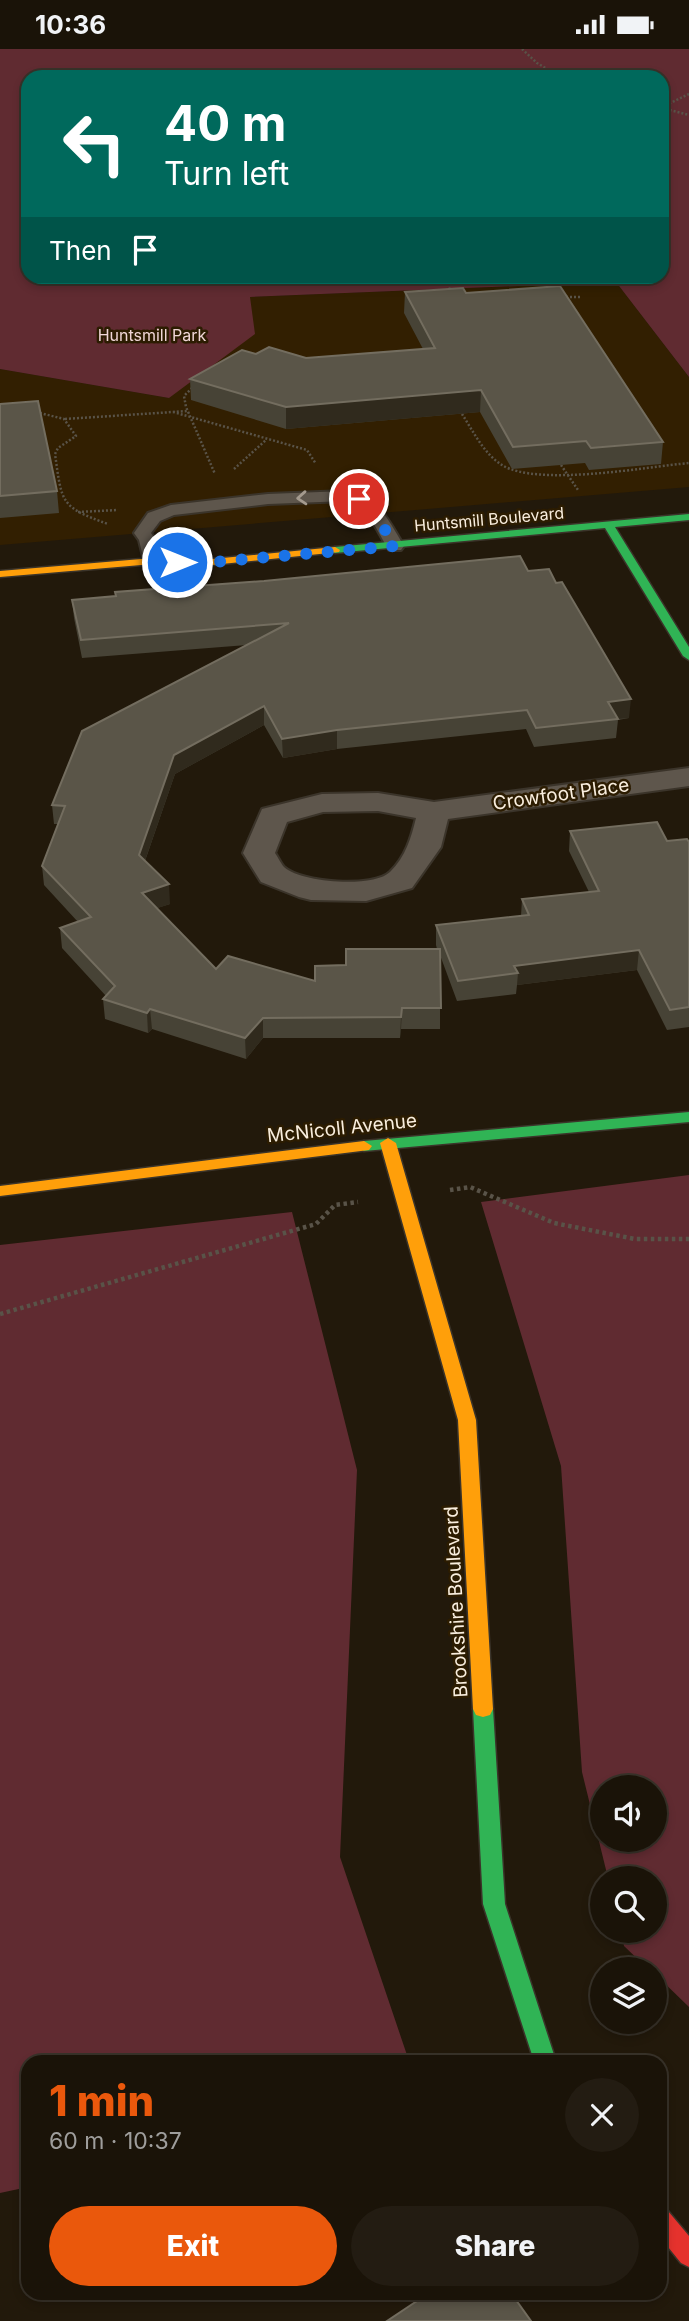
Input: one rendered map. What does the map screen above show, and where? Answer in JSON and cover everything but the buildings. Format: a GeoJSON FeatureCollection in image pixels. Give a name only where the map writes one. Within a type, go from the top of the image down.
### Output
{"type":"FeatureCollection","features":[{"type":"Feature","properties":{"kind":"street","name":"Huntsmill Boulevard"},"geometry":{"type":"LineString","coordinates":[[0,573],[153,561],[202,563],[689,517]]}},
{"type":"Feature","properties":{"kind":"street"},"geometry":{"type":"LineString","coordinates":[[608,525],[689,656]]}},
{"type":"Feature","properties":{"kind":"street","name":"Crowfoot Place"},"geometry":{"type":"LineString","coordinates":[[434,811],[425,848],[400,881],[366,891],[311,890],[273,875],[259,853],[273,816],[322,803],[378,802],[434,811],[689,777]]}},
{"type":"Feature","properties":{"kind":"street","name":"McNicoll Avenue"},"geometry":{"type":"LineString","coordinates":[[0,1191],[388,1143],[689,1117]]}},
{"type":"Feature","properties":{"kind":"street","name":"Brookshire Boulevard"},"geometry":{"type":"LineString","coordinates":[[388,1143],[467,1420],[494,1904],[543,2055]]}},
{"type":"Feature","properties":{"kind":"street"},"geometry":{"type":"LineString","coordinates":[[667,2228],[689,2255]]}},
{"type":"Feature","properties":{"kind":"lane"},"geometry":{"type":"LineString","coordinates":[[153,561],[148,539],[142,533],[154,517],[171,510],[330,495],[359,499],[374,512],[395,546]]}},
{"type":"Feature","properties":{"kind":"path"},"geometry":{"type":"LineString","coordinates":[[522,49],[549,70]]}},
{"type":"Feature","properties":{"kind":"path"},"geometry":{"type":"LineString","coordinates":[[669,104],[689,94]]}},
{"type":"Feature","properties":{"kind":"path"},"geometry":{"type":"LineString","coordinates":[[669,110],[689,115]]}},
{"type":"Feature","properties":{"kind":"path"},"geometry":{"type":"LineString","coordinates":[[446,284],[454,294]]}},
{"type":"Feature","properties":{"kind":"path"},"geometry":{"type":"LineString","coordinates":[[555,297],[582,297]]}},
{"type":"Feature","properties":{"kind":"path"},"geometry":{"type":"LineString","coordinates":[[200,383],[184,396],[190,417],[228,503]]}},
{"type":"Feature","properties":{"kind":"path"},"geometry":{"type":"LineString","coordinates":[[26,411],[52,414],[64,419],[188,411]]}},
{"type":"Feature","properties":{"kind":"path"},"geometry":{"type":"LineString","coordinates":[[173,412],[310,452],[330,495]]}},
{"type":"Feature","properties":{"kind":"path"},"geometry":{"type":"LineString","coordinates":[[462,414],[491,455],[503,467],[535,474],[689,463]]}},
{"type":"Feature","properties":{"kind":"path"},"geometry":{"type":"LineString","coordinates":[[64,419],[76,436],[58,448],[55,454],[63,502],[72,512],[142,533]]}},
{"type":"Feature","properties":{"kind":"path"},"geometry":{"type":"LineString","coordinates":[[219,482],[267,439]]}},
{"type":"Feature","properties":{"kind":"path"},"geometry":{"type":"LineString","coordinates":[[561,465],[583,499]]}},
{"type":"Feature","properties":{"kind":"path"},"geometry":{"type":"LineString","coordinates":[[470,1187],[554,1223],[635,1239],[689,1239]]}},
{"type":"Feature","properties":{"kind":"path"},"geometry":{"type":"LineString","coordinates":[[0,1314],[316,1224],[335,1205]]}},
{"type":"Feature","properties":{"kind":"shaded area"},"geometry":{"type":"Polygon","coordinates":[[[618,284],[689,377],[689,487],[0,545],[0,369],[169,398],[250,297],[618,284]]]}},
{"type":"Feature","properties":{"kind":"green space","name":"Huntsmill Park"},"geometry":{"type":"Polygon","coordinates":[[[0,49],[689,49],[689,377],[618,284],[669,284],[669,70],[21,70],[21,284],[567,284],[250,297],[255,334],[169,398],[0,369],[0,49]]]}},
{"type":"Feature","properties":{"kind":"green space"},"geometry":{"type":"Polygon","coordinates":[[[689,1175],[689,2007],[667,1986],[667,1957],[635,1957],[623,1943],[667,1943],[667,1866],[605,1866],[602,1852],[667,1852],[667,1775],[590,1775],[590,1805],[582,1772],[561,1466],[481,1202],[689,1175]]]}},
{"type":"Feature","properties":{"kind":"green space"},"geometry":{"type":"Polygon","coordinates":[[[292,1212],[357,1470],[340,1857],[407,2055],[21,2055],[21,2188],[0,2193],[0,1245],[292,1212]]]}},
{"type":"Feature","properties":{"kind":"traffic: fast"},"geometry":{"type":"LineString","coordinates":[[335,550],[689,517]]}},
{"type":"Feature","properties":{"kind":"traffic: fast"},"geometry":{"type":"LineString","coordinates":[[608,525],[689,656]]}},
{"type":"Feature","properties":{"kind":"traffic: fast"},"geometry":{"type":"LineString","coordinates":[[364,1146],[689,1117]]}},
{"type":"Feature","properties":{"kind":"traffic: fast"},"geometry":{"type":"LineString","coordinates":[[483,1709],[494,1904],[543,2055]]}},
{"type":"Feature","properties":{"kind":"traffic: slow"},"geometry":{"type":"LineString","coordinates":[[0,574],[153,561],[202,563],[335,550]]}},
{"type":"Feature","properties":{"kind":"traffic: slow"},"geometry":{"type":"LineString","coordinates":[[388,1143],[467,1420],[483,1709]]}},
{"type":"Feature","properties":{"kind":"traffic: slow"},"geometry":{"type":"LineString","coordinates":[[0,1191],[364,1146]]}},
{"type":"Feature","properties":{"kind":"traffic: jam"},"geometry":{"type":"LineString","coordinates":[[667,2228],[689,2255]]}},
{"type":"Feature","properties":{"kind":"route"},"geometry":{"type":"LineString","coordinates":[[177,562],[202,563],[395,546],[374,512],[359,499]]}}]}
